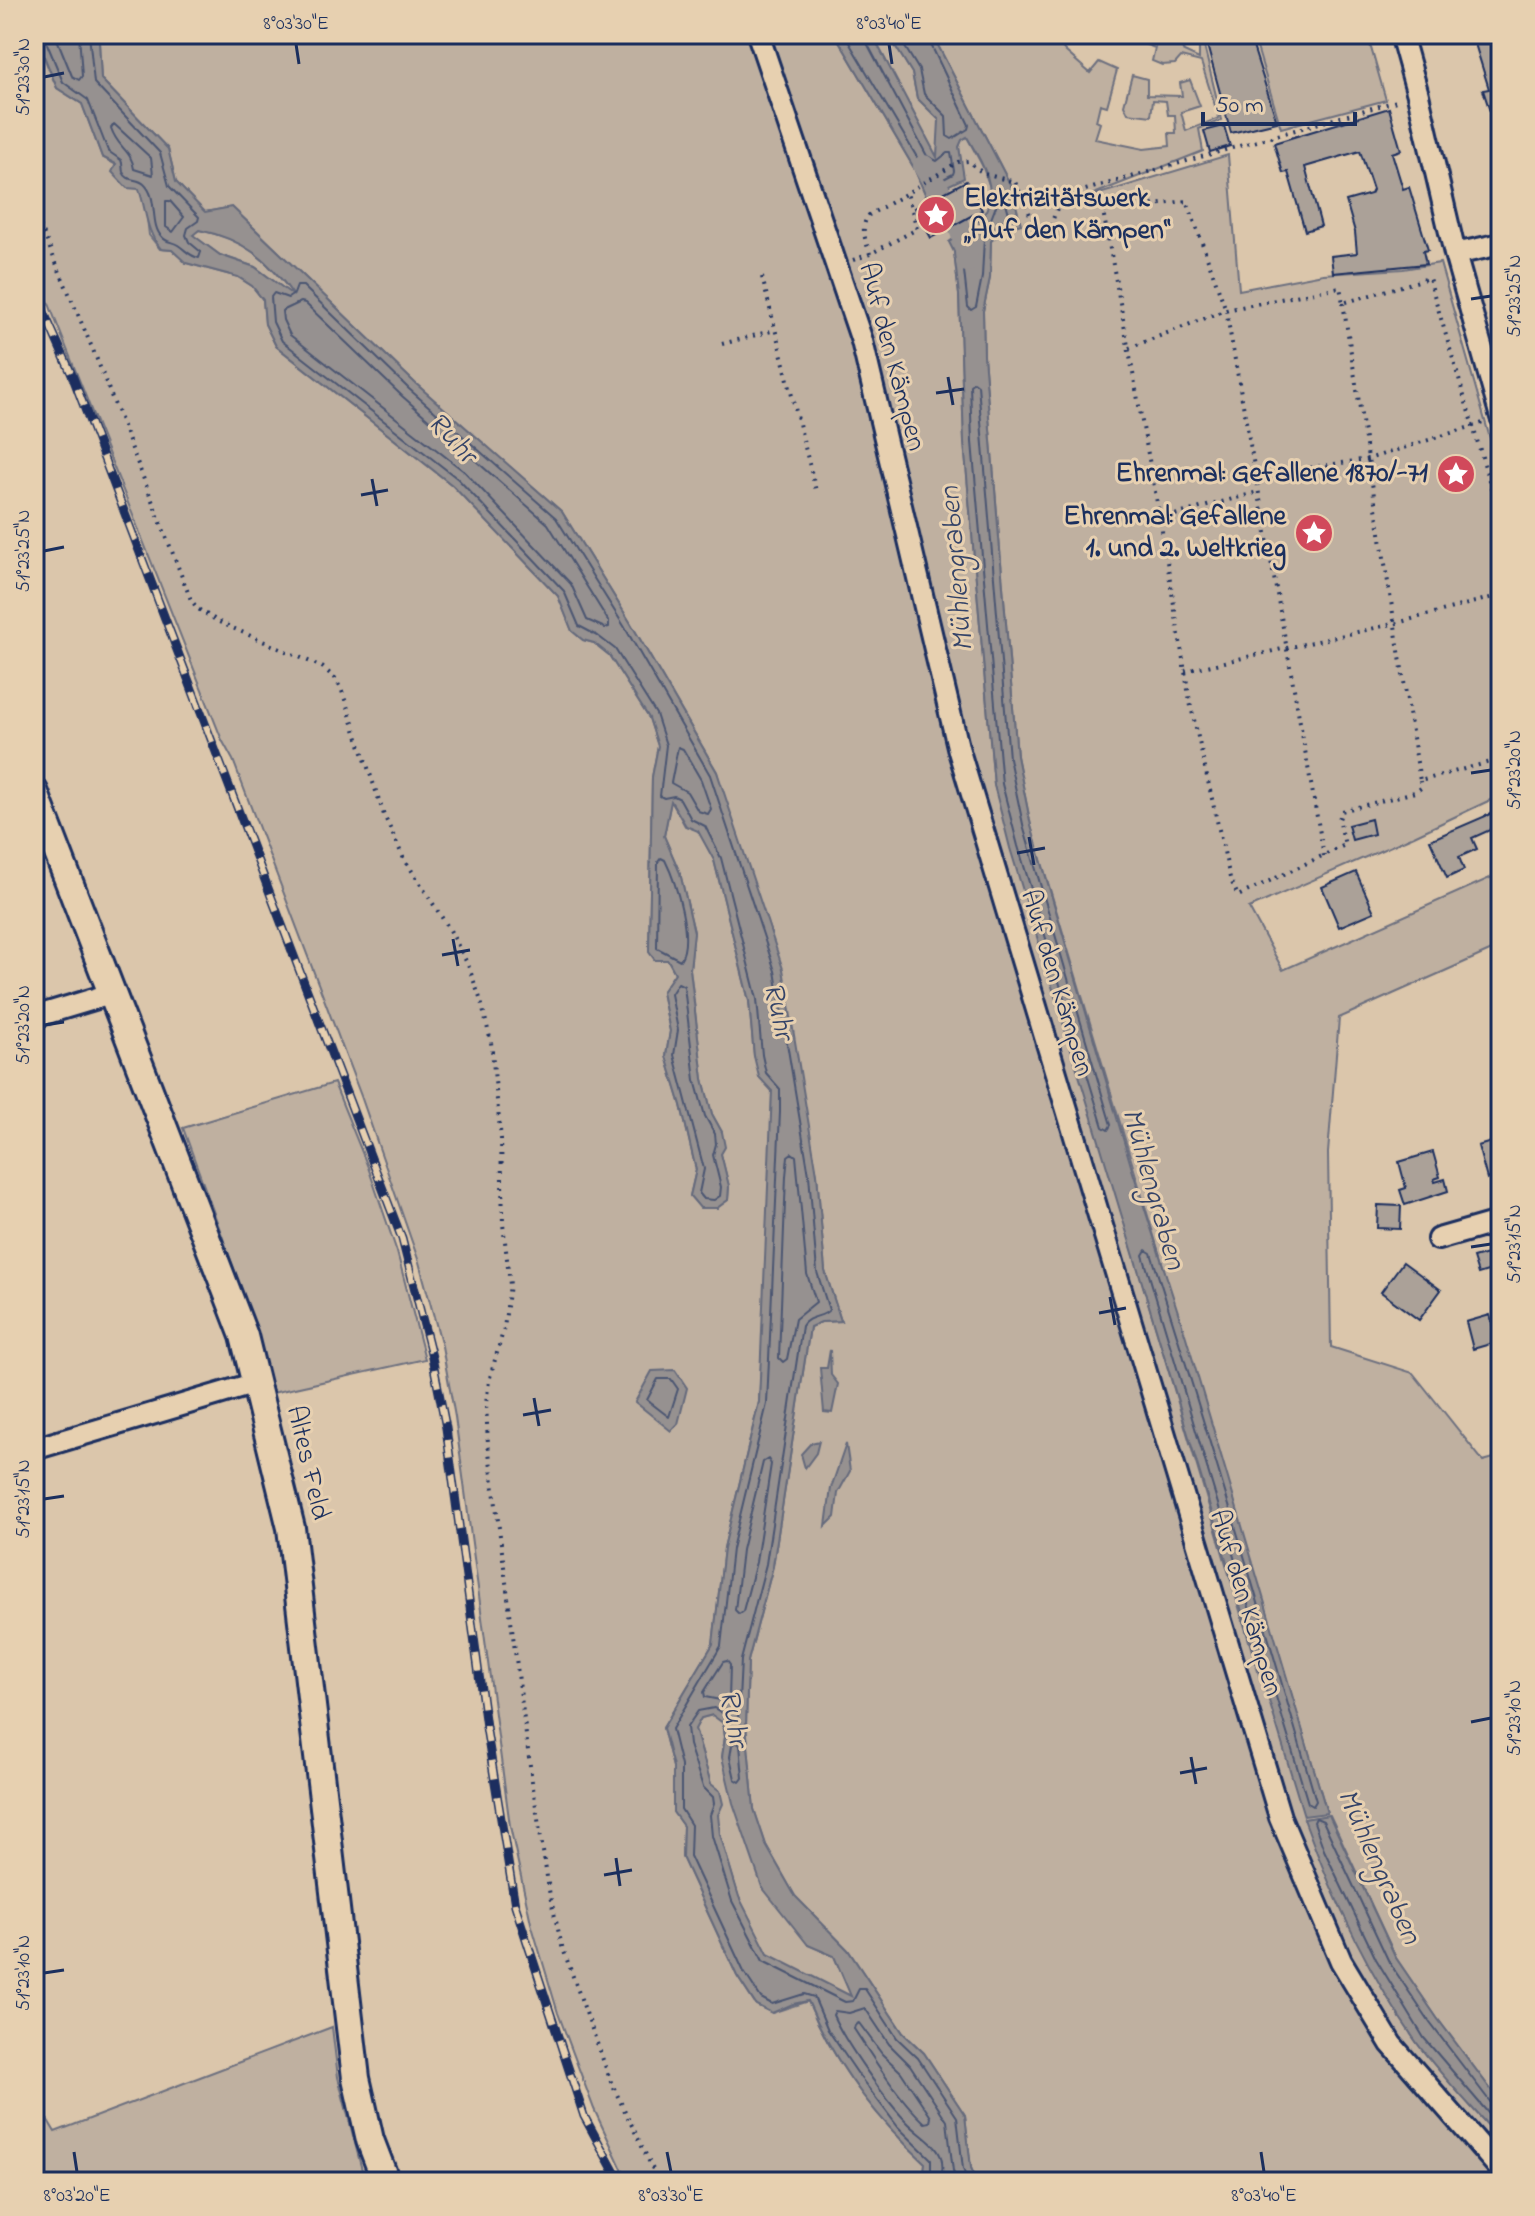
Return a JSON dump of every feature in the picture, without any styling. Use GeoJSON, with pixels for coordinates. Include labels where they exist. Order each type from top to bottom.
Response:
{"type":"FeatureCollection","features":[{"type":"Feature","properties":{"kind":"main road","name":"Altes Feld"},"geometry":{"type":"LineString","coordinates":[[34,791],[244,1336],[256,1383],[291,1528],[356,2078],[370,2140],[386,2182]]}},
{"type":"Feature","properties":{"kind":"street","name":"Auf den Kämpen"},"geometry":{"type":"LineString","coordinates":[[758,34],[862,341],[963,765],[1280,1817],[1341,1961],[1391,2044],[1501,2170]]}},
{"type":"Feature","properties":{"kind":"street"},"geometry":{"type":"LineString","coordinates":[[1401,34],[1455,254],[1501,417]]}},
{"type":"Feature","properties":{"kind":"street"},"geometry":{"type":"LineString","coordinates":[[1455,254],[1501,244]]}},
{"type":"Feature","properties":{"kind":"street"},"geometry":{"type":"LineString","coordinates":[[34,1017],[114,993]]}},
{"type":"Feature","properties":{"kind":"street"},"geometry":{"type":"LineString","coordinates":[[1438,1239],[1501,1221]]}},
{"type":"Feature","properties":{"kind":"street"},"geometry":{"type":"LineString","coordinates":[[34,1449],[256,1383]]}},
{"type":"Feature","properties":{"kind":"path"},"geometry":{"type":"LineString","coordinates":[[870,254],[863,232],[864,220],[958,162],[968,161],[984,174],[1015,182],[1032,224],[1038,232],[1048,233],[1061,197],[1418,95]]}},
{"type":"Feature","properties":{"kind":"path"},"geometry":{"type":"LineString","coordinates":[[837,262],[870,254],[917,229],[907,193]]}},
{"type":"Feature","properties":{"kind":"path"},"geometry":{"type":"LineString","coordinates":[[1129,348],[1226,310],[1340,287],[1397,623],[1421,788],[1342,811],[1339,819],[1345,845],[1324,856],[1238,896],[1230,878],[1185,671],[1103,211],[1187,201],[1226,310],[1324,856]]}},
{"type":"Feature","properties":{"kind":"path"},"geometry":{"type":"LineString","coordinates":[[34,211],[96,357],[191,600],[206,616],[322,667],[335,678],[350,709],[384,815],[403,857],[450,930],[468,965],[481,1001],[491,1042],[497,1089],[503,1224],[510,1285],[504,1328],[488,1392],[488,1444],[532,1781],[550,1896],[562,1946],[611,2082],[659,2182]]}},
{"type":"Feature","properties":{"kind":"path"},"geometry":{"type":"LineString","coordinates":[[762,277],[816,491]]}},
{"type":"Feature","properties":{"kind":"path"},"geometry":{"type":"LineString","coordinates":[[1343,303],[1429,278],[1501,521]]}},
{"type":"Feature","properties":{"kind":"path"},"geometry":{"type":"LineString","coordinates":[[722,344],[775,330]]}},
{"type":"Feature","properties":{"kind":"path"},"geometry":{"type":"LineString","coordinates":[[1255,476],[1368,459],[1473,427]]}},
{"type":"Feature","properties":{"kind":"path"},"geometry":{"type":"LineString","coordinates":[[1160,519],[1258,492]]}},
{"type":"Feature","properties":{"kind":"path"},"geometry":{"type":"LineString","coordinates":[[1185,671],[1397,623],[1501,595]]}},
{"type":"Feature","properties":{"kind":"path"},"geometry":{"type":"LineString","coordinates":[[1420,781],[1501,759]]}},
{"type":"Feature","properties":{"kind":"shaded area"},"geometry":{"type":"Polygon","coordinates":[[[34,34],[57,88],[82,104],[102,157],[116,165],[139,189],[146,209],[149,235],[160,249],[172,250],[187,263],[238,277],[252,286],[263,300],[265,324],[276,346],[452,485],[558,596],[572,631],[609,655],[649,718],[658,746],[652,777],[649,952],[655,960],[668,960],[675,973],[662,992],[670,1031],[666,1056],[696,1170],[690,1196],[701,1208],[717,1208],[728,1200],[729,1187],[721,1154],[722,1132],[712,1114],[703,1079],[690,969],[694,932],[680,873],[664,836],[671,800],[685,826],[698,830],[714,860],[749,1001],[754,1056],[772,1091],[769,1214],[759,1402],[724,1548],[713,1644],[663,1728],[673,1767],[673,1812],[683,1826],[682,1857],[737,1976],[755,2004],[772,2013],[808,2001],[830,2046],[858,2088],[890,2128],[925,2163],[923,2182],[628,2182],[594,2109],[558,2013],[531,1923],[510,1826],[455,1417],[442,1346],[419,1262],[361,1096],[233,760],[222,740],[34,266],[34,34]]]}},
{"type":"Feature","properties":{"kind":"shaded area"},"geometry":{"type":"Polygon","coordinates":[[[96,34],[752,34],[848,316],[867,398],[1179,1492],[1344,1973],[1501,2175],[1501,2182],[977,2182],[971,2168],[965,2115],[924,2053],[903,2033],[848,1950],[795,1896],[766,1845],[754,1809],[746,1725],[748,1661],[773,1566],[810,1327],[821,1322],[841,1321],[825,1271],[817,1174],[717,772],[562,512],[415,383],[232,207],[205,212],[176,182],[168,149],[101,79],[96,34]]]}},
{"type":"Feature","properties":{"kind":"shaded area"},"geometry":{"type":"Polygon","coordinates":[[[765,34],[835,34],[914,168],[926,196],[963,178],[959,147],[961,140],[967,137],[992,193],[1011,186],[932,34],[1052,34],[1065,51],[1090,73],[1099,62],[1117,70],[1107,106],[1100,104],[1096,121],[1100,123],[1095,139],[1144,149],[1170,146],[1169,133],[1176,133],[1175,115],[1168,115],[1166,101],[1153,100],[1151,116],[1128,113],[1124,105],[1132,75],[1147,79],[1147,95],[1182,96],[1180,83],[1190,80],[1200,106],[1181,112],[1186,131],[1219,118],[1201,62],[1181,57],[1175,64],[1162,65],[1152,61],[1155,48],[1118,34],[1136,34],[1148,39],[1150,34],[1177,36],[1184,52],[1199,59],[1199,42],[1195,34],[1201,34],[1222,120],[1199,129],[1203,151],[1076,201],[1228,155],[1239,290],[1323,274],[1403,269],[1440,263],[1501,477],[1501,795],[1249,908],[1283,970],[1501,873],[1501,946],[1339,1018],[1328,1153],[1331,1347],[1413,1373],[1483,1461],[1501,1456],[1501,2103],[1396,1958],[1330,1815],[1305,1819],[1340,1905],[1384,1991],[1427,2056],[1501,2140],[1501,2162],[1418,2069],[1348,1964],[1292,1836],[992,848],[907,519],[765,34]],[[984,214],[954,252],[959,295],[964,442],[994,785],[1260,1678],[1327,1813],[1031,826],[1017,756],[984,356],[983,311],[990,278],[991,241],[1004,230],[984,214]]]}},
{"type":"Feature","properties":{"kind":"shaded area"},"geometry":{"type":"Polygon","coordinates":[[[1253,34],[1367,34],[1386,100],[1281,128],[1253,34]]]}},
{"type":"Feature","properties":{"kind":"shaded area"},"geometry":{"type":"Polygon","coordinates":[[[872,36],[891,39],[912,73],[917,98],[940,120],[937,158],[872,36]]]}},
{"type":"Feature","properties":{"kind":"shaded area"},"geometry":{"type":"Polygon","coordinates":[[[199,230],[244,246],[276,273],[297,299],[255,267],[220,255],[192,235],[199,230]]]}},
{"type":"Feature","properties":{"kind":"shaded area"},"geometry":{"type":"Polygon","coordinates":[[[334,1083],[368,1167],[397,1252],[425,1359],[272,1393],[236,1274],[183,1128],[334,1083]]]}},
{"type":"Feature","properties":{"kind":"shaded area"},"geometry":{"type":"Polygon","coordinates":[[[713,1715],[723,1723],[725,1737],[722,1757],[808,1945],[834,1956],[852,1997],[768,1955],[739,1898],[695,1729],[701,1718],[713,1715]]]}},
{"type":"Feature","properties":{"kind":"shaded area"},"geometry":{"type":"Polygon","coordinates":[[[332,2027],[338,2077],[365,2182],[34,2182],[34,2097],[55,2132],[332,2027]]]}},
{"type":"Feature","properties":{"kind":"water","name":"Ruhr"},"geometry":{"type":"Polygon","coordinates":[[[35,34],[96,34],[101,79],[168,149],[176,182],[205,212],[232,207],[415,383],[562,512],[717,772],[783,969],[817,1174],[825,1271],[841,1321],[821,1322],[810,1327],[773,1566],[748,1661],[746,1725],[754,1809],[766,1845],[795,1896],[848,1950],[903,2033],[924,2053],[965,2115],[971,2168],[977,2182],[923,2182],[925,2163],[858,2088],[830,2046],[808,2001],[772,2013],[756,2005],[737,1976],[682,1857],[683,1826],[673,1812],[673,1767],[663,1728],[713,1644],[724,1548],[759,1402],[772,1091],[759,1077],[749,1001],[714,860],[698,831],[686,826],[671,801],[664,836],[680,873],[694,932],[690,969],[703,1079],[712,1114],[722,1132],[725,1147],[721,1154],[729,1186],[728,1200],[717,1208],[700,1208],[690,1196],[696,1170],[666,1056],[670,1031],[662,992],[675,973],[668,960],[655,960],[649,952],[652,777],[658,746],[649,718],[609,655],[572,631],[558,596],[452,485],[276,346],[265,324],[263,300],[252,286],[238,277],[186,263],[172,250],[161,249],[149,228],[139,189],[127,188],[112,172],[116,164],[102,157],[82,104],[57,88],[35,34]],[[199,230],[193,235],[220,255],[255,267],[294,296],[275,271],[254,252],[229,239],[199,230]],[[712,1715],[701,1718],[695,1729],[711,1784],[720,1791],[723,1804],[718,1815],[720,1834],[739,1897],[768,1954],[851,1996],[834,1956],[808,1945],[762,1887],[733,1803],[722,1757],[725,1737],[723,1723],[712,1715]]]}},
{"type":"Feature","properties":{"kind":"water"},"geometry":{"type":"Polygon","coordinates":[[[835,34],[932,34],[1011,186],[1021,224],[1004,229],[991,241],[990,278],[983,311],[984,356],[1017,756],[1031,826],[1327,1813],[1304,1816],[1010,848],[994,785],[964,442],[959,295],[954,252],[949,242],[973,226],[984,214],[990,195],[989,184],[967,137],[959,147],[964,178],[926,196],[914,168],[835,34]],[[873,36],[937,157],[939,120],[917,98],[912,73],[891,39],[873,36]]]}},
{"type":"Feature","properties":{"kind":"water"},"geometry":{"type":"Polygon","coordinates":[[[830,1350],[831,1375],[838,1384],[832,1413],[824,1412],[820,1368],[827,1368],[830,1350]]]}},
{"type":"Feature","properties":{"kind":"water"},"geometry":{"type":"Polygon","coordinates":[[[675,1370],[687,1388],[678,1424],[671,1431],[635,1402],[652,1371],[675,1370]]]}},
{"type":"Feature","properties":{"kind":"water"},"geometry":{"type":"Polygon","coordinates":[[[819,1441],[816,1453],[805,1468],[801,1454],[811,1443],[819,1441]]]}},
{"type":"Feature","properties":{"kind":"water"},"geometry":{"type":"Polygon","coordinates":[[[846,1444],[850,1471],[838,1493],[835,1517],[826,1526],[831,1488],[846,1444]]]}},
{"type":"Feature","properties":{"kind":"water"},"geometry":{"type":"Polygon","coordinates":[[[1329,1815],[1396,1958],[1501,2103],[1501,2140],[1417,2043],[1368,1963],[1327,1877],[1304,1819],[1329,1815]]]}},
{"type":"Feature","properties":{"kind":"building"},"geometry":{"type":"Polygon","coordinates":[[[1204,34],[1249,34],[1277,122],[1231,133],[1204,34]]]}},
{"type":"Feature","properties":{"kind":"building"},"geometry":{"type":"Polygon","coordinates":[[[1472,34],[1501,34],[1501,135],[1498,136],[1483,90],[1489,89],[1472,34]]]}},
{"type":"Feature","properties":{"kind":"building"},"geometry":{"type":"Polygon","coordinates":[[[1389,108],[1401,150],[1392,153],[1403,189],[1409,187],[1428,250],[1423,251],[1426,264],[1333,273],[1331,256],[1357,253],[1346,201],[1371,194],[1373,190],[1360,151],[1305,167],[1321,226],[1305,231],[1288,172],[1283,173],[1274,143],[1389,108]]]}},
{"type":"Feature","properties":{"kind":"building"},"geometry":{"type":"Polygon","coordinates":[[[1224,126],[1230,146],[1210,152],[1204,131],[1224,126]]]}},
{"type":"Feature","properties":{"kind":"building"},"geometry":{"type":"Polygon","coordinates":[[[966,181],[982,210],[931,238],[915,208],[966,181]]]}},
{"type":"Feature","properties":{"kind":"building"},"geometry":{"type":"Polygon","coordinates":[[[1497,811],[1501,825],[1472,838],[1477,849],[1459,857],[1464,870],[1447,878],[1430,840],[1497,811]]]}},
{"type":"Feature","properties":{"kind":"building"},"geometry":{"type":"Polygon","coordinates":[[[1371,819],[1374,834],[1352,840],[1348,825],[1371,819]]]}},
{"type":"Feature","properties":{"kind":"building"},"geometry":{"type":"Polygon","coordinates":[[[1356,872],[1374,912],[1339,927],[1322,887],[1356,872]]]}},
{"type":"Feature","properties":{"kind":"building"},"geometry":{"type":"Polygon","coordinates":[[[1501,1139],[1501,1175],[1487,1179],[1478,1146],[1501,1139]]]}},
{"type":"Feature","properties":{"kind":"building"},"geometry":{"type":"Polygon","coordinates":[[[1433,1152],[1440,1177],[1434,1179],[1435,1182],[1445,1179],[1448,1191],[1405,1205],[1400,1190],[1406,1188],[1399,1162],[1433,1152]]]}},
{"type":"Feature","properties":{"kind":"building"},"geometry":{"type":"Polygon","coordinates":[[[1378,1205],[1401,1206],[1400,1229],[1377,1228],[1378,1205]]]}},
{"type":"Feature","properties":{"kind":"building"},"geometry":{"type":"Polygon","coordinates":[[[1501,1250],[1501,1267],[1478,1274],[1473,1258],[1501,1250]]]}},
{"type":"Feature","properties":{"kind":"building"},"geometry":{"type":"Polygon","coordinates":[[[1403,1262],[1441,1290],[1419,1320],[1381,1292],[1403,1262]]]}},
{"type":"Feature","properties":{"kind":"building"},"geometry":{"type":"Polygon","coordinates":[[[1490,1315],[1497,1342],[1473,1349],[1466,1322],[1490,1315]]]}},
{"type":"Feature","properties":{"kind":"waterway","name":"Mühlengraben"},"geometry":{"type":"LineString","coordinates":[[924,166],[958,224],[967,261]]}},
{"type":"Feature","properties":{"kind":"railway"},"geometry":{"type":"LineString","coordinates":[[34,290],[72,375],[402,1239],[432,1357],[446,1428],[486,1727],[515,1905],[584,2116],[620,2182]]}},
{"type":"Feature","properties":{"kind":"place","name":"Elektrizitätswerk „Auf den Kämpen“"},"geometry":{"type":"Point","coordinates":[936,215]}},
{"type":"Feature","properties":{"kind":"place","name":"Ehrenmal: Gefallene 1870/-71"},"geometry":{"type":"Point","coordinates":[1456,474]}},
{"type":"Feature","properties":{"kind":"place","name":"Ehrenmal: Gefallene 1. und 2. Weltkrieg"},"geometry":{"type":"Point","coordinates":[1314,533]}}]}
